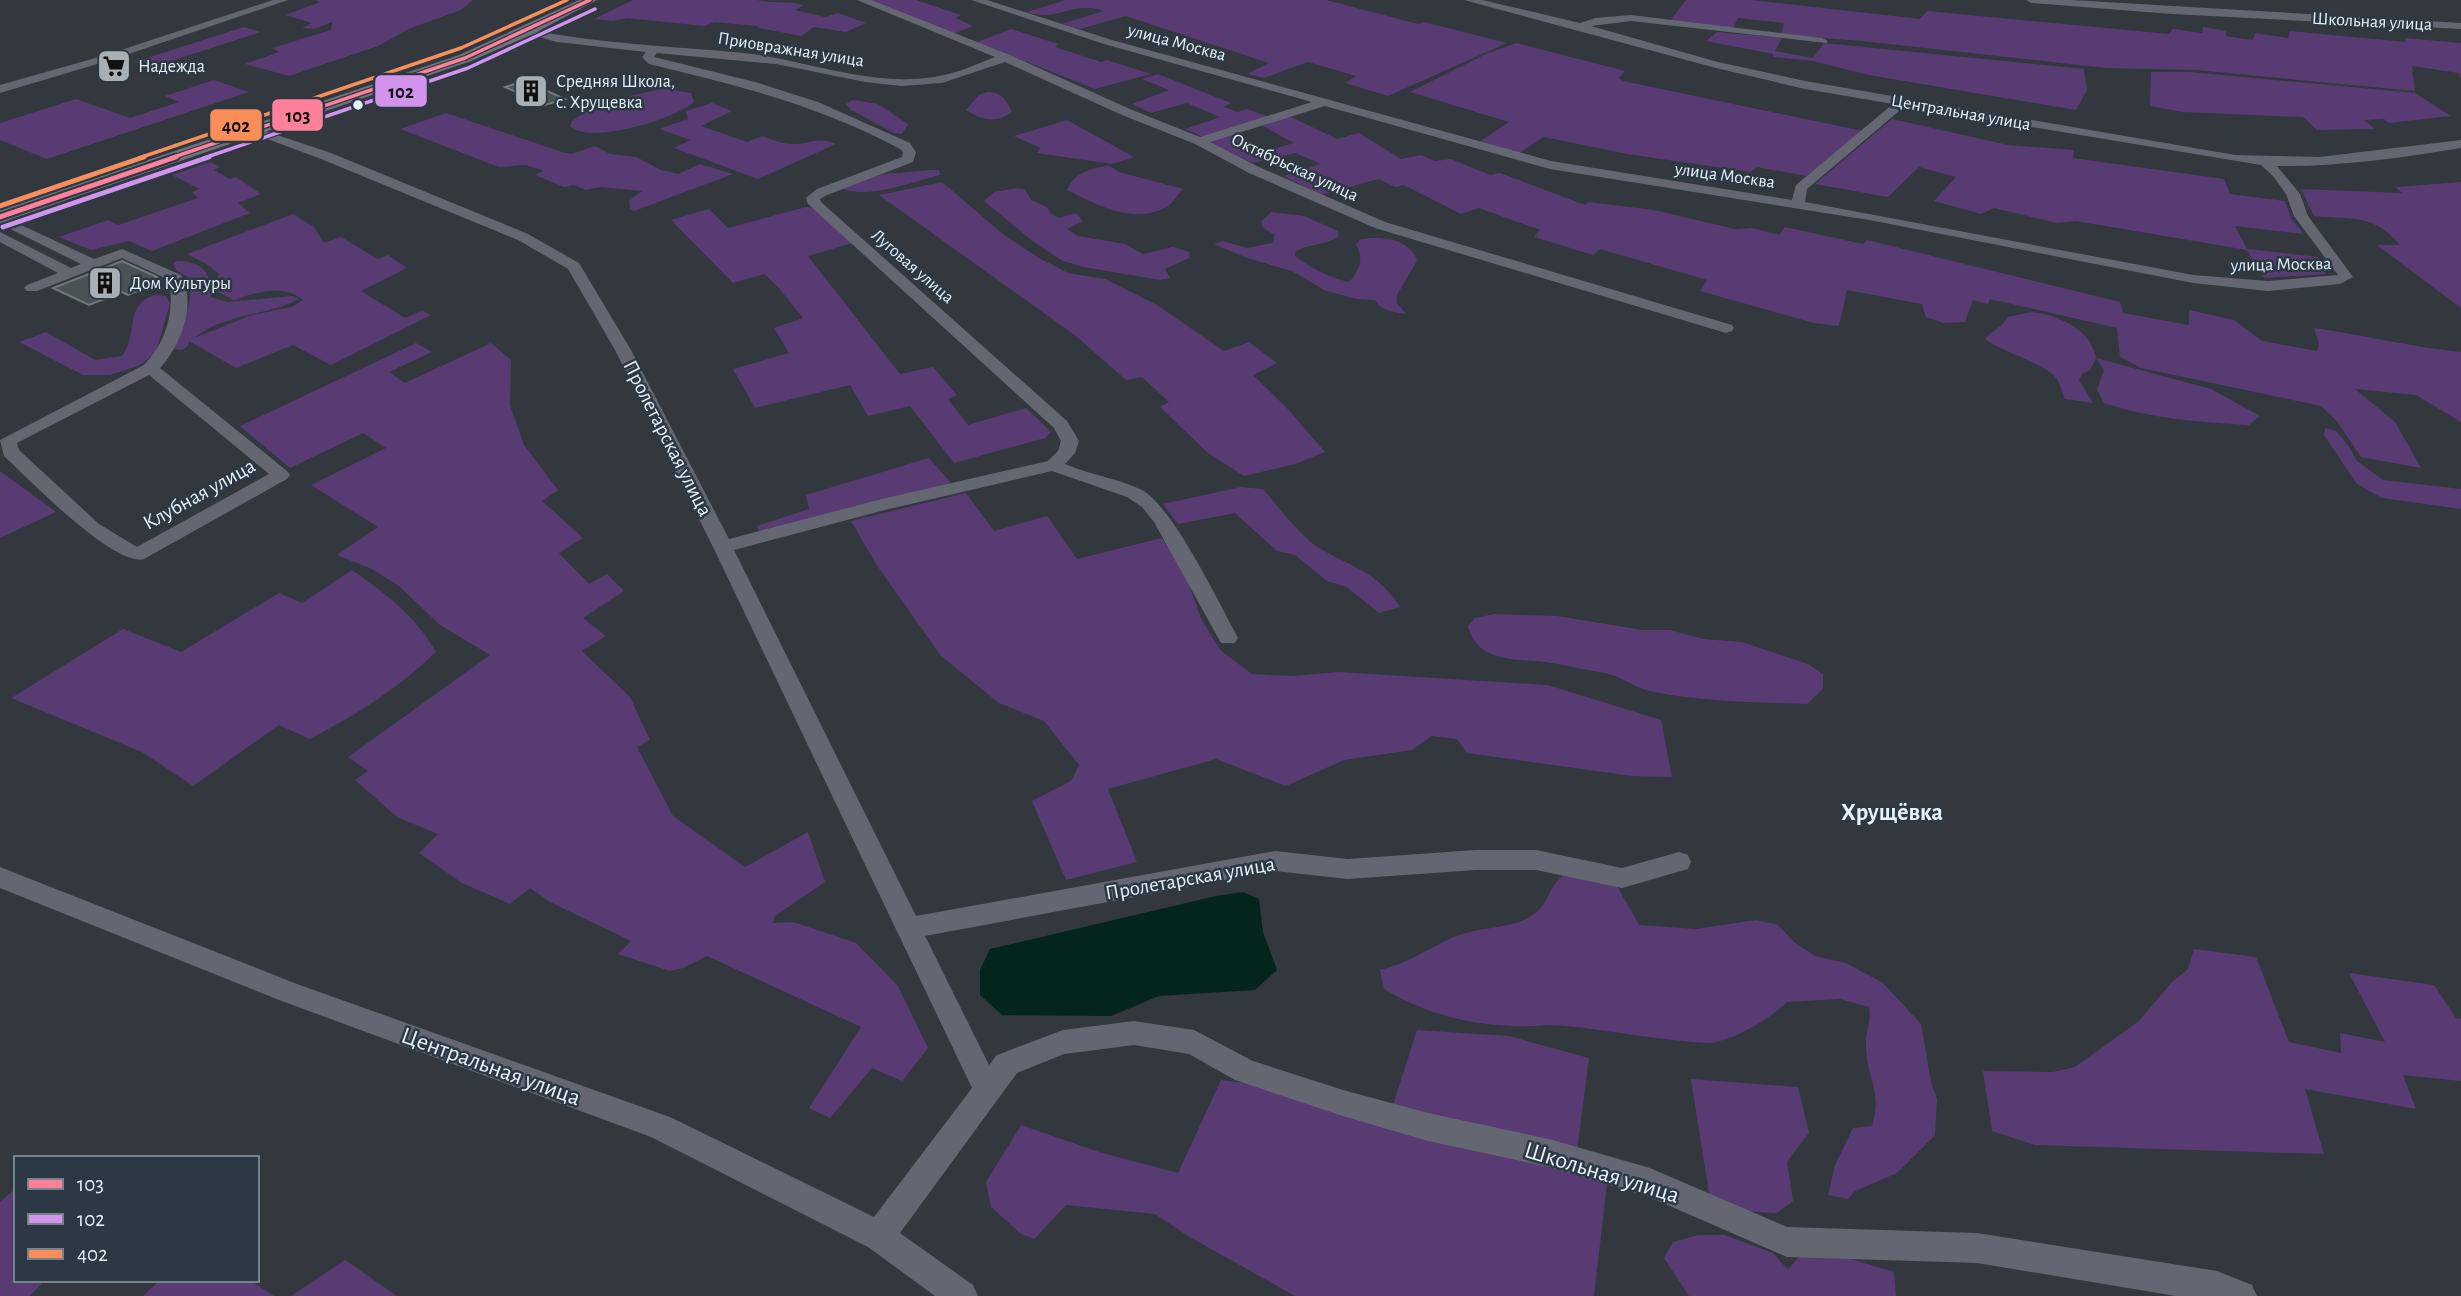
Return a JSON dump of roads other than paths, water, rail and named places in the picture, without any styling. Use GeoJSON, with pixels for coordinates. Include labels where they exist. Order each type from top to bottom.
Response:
{"type":"FeatureCollection","features":[{"type":"Feature","properties":{"kind":"main road"},"geometry":{"type":"LineString","coordinates":[[0,218],[465,58],[590,0]]}},
{"type":"Feature","properties":{"kind":"street"},"geometry":{"type":"LineString","coordinates":[[0,89],[110,57],[283,0]]}},
{"type":"Feature","properties":{"kind":"street","name":"Октябрьская улица"},"geometry":{"type":"LineString","coordinates":[[862,0],[1006,57],[1126,112],[1199,141],[1254,170],[1380,225],[1726,328]]}},
{"type":"Feature","properties":{"kind":"street","name":"улица Москва"},"geometry":{"type":"LineString","coordinates":[[976,0],[1108,42],[1550,165],[1677,187],[1798,203],[2193,279],[2268,286],[2340,281],[2346,276],[2301,216],[2293,194],[2266,163]]}},
{"type":"Feature","properties":{"kind":"street","name":"Центральная улица"},"geometry":{"type":"LineString","coordinates":[[1469,0],[1489,2],[1716,65],[1805,85],[2266,163],[2418,152],[2461,144]]}},
{"type":"Feature","properties":{"kind":"street","name":"Школьная улица"},"geometry":{"type":"LineString","coordinates":[[2031,0],[2172,11],[2461,26]]}},
{"type":"Feature","properties":{"kind":"street"},"geometry":{"type":"LineString","coordinates":[[1580,26],[1595,21],[1631,18],[1822,41]]}},
{"type":"Feature","properties":{"kind":"street","name":"Приовражная улица"},"geometry":{"type":"LineString","coordinates":[[526,32],[562,41],[776,61],[897,83],[936,81],[960,75],[1006,57]]}},
{"type":"Feature","properties":{"kind":"street","name":"Луговая улица"},"geometry":{"type":"LineString","coordinates":[[654,50],[648,57],[653,62],[778,92],[864,122],[905,146],[910,152],[908,159],[822,192],[813,198],[816,204],[1061,425],[1070,441],[1066,453],[1054,465]]}},
{"type":"Feature","properties":{"kind":"street"},"geometry":{"type":"LineString","coordinates":[[1798,203],[1801,188],[1902,102]]}},
{"type":"Feature","properties":{"kind":"street"},"geometry":{"type":"LineString","coordinates":[[1199,141],[1323,103]]}},
{"type":"Feature","properties":{"kind":"street","name":"Пролетарская улица"},"geometry":{"type":"LineString","coordinates":[[252,131],[326,156],[523,237],[574,266],[623,350],[723,547],[987,1090]]}},
{"type":"Feature","properties":{"kind":"street"},"geometry":{"type":"LineString","coordinates":[[0,218],[93,264]]}},
{"type":"Feature","properties":{"kind":"street"},"geometry":{"type":"LineString","coordinates":[[0,236],[70,273]]}},
{"type":"Feature","properties":{"kind":"street"},"geometry":{"type":"LineString","coordinates":[[32,288],[121,253],[176,278],[180,293],[176,325],[158,361],[150,368]]}},
{"type":"Feature","properties":{"kind":"street","name":"Клубная улица"},"geometry":{"type":"LineString","coordinates":[[150,368],[281,475],[137,555],[92,528],[10,452],[8,442],[150,368]]}},
{"type":"Feature","properties":{"kind":"street"},"geometry":{"type":"LineString","coordinates":[[723,547],[882,505],[1054,465],[1069,474],[1127,491],[1148,503],[1162,520],[1228,638]]}},
{"type":"Feature","properties":{"kind":"street","name":"Пролетарская улица"},"geometry":{"type":"LineString","coordinates":[[910,928],[1275,861],[1348,869],[1476,860],[1536,860],[1622,878],[1679,862]]}},
{"type":"Feature","properties":{"kind":"street","name":"Центральная улица"},"geometry":{"type":"LineString","coordinates":[[0,877],[288,992],[660,1128],[879,1236],[962,1296]]}},
{"type":"Feature","properties":{"kind":"street","name":"Школьная улица"},"geometry":{"type":"LineString","coordinates":[[987,1090],[1007,1064],[1063,1042],[1134,1033],[1194,1042],[1245,1071],[1343,1103],[1428,1127],[1549,1153],[1650,1182],[1787,1242],[1977,1248],[2217,1287],[2241,1296]]}},
{"type":"Feature","properties":{"kind":"street"},"geometry":{"type":"LineString","coordinates":[[879,1236],[987,1090]]}},
{"type":"Feature","properties":{"kind":"place","name":"Надежда"},"geometry":{"type":"Point","coordinates":[114,66]}},
{"type":"Feature","properties":{"kind":"place","name":"Средняя Школа, с. Хрущевка"},"geometry":{"type":"Point","coordinates":[531,91]}},
{"type":"Feature","properties":{"kind":"place","name":"Дом Культуры"},"geometry":{"type":"Point","coordinates":[105,283]}},
{"type":"Feature","properties":{"kind":"district","name":"Хрущёвка"},"geometry":{"type":"Point","coordinates":[1892,812]}}]}
